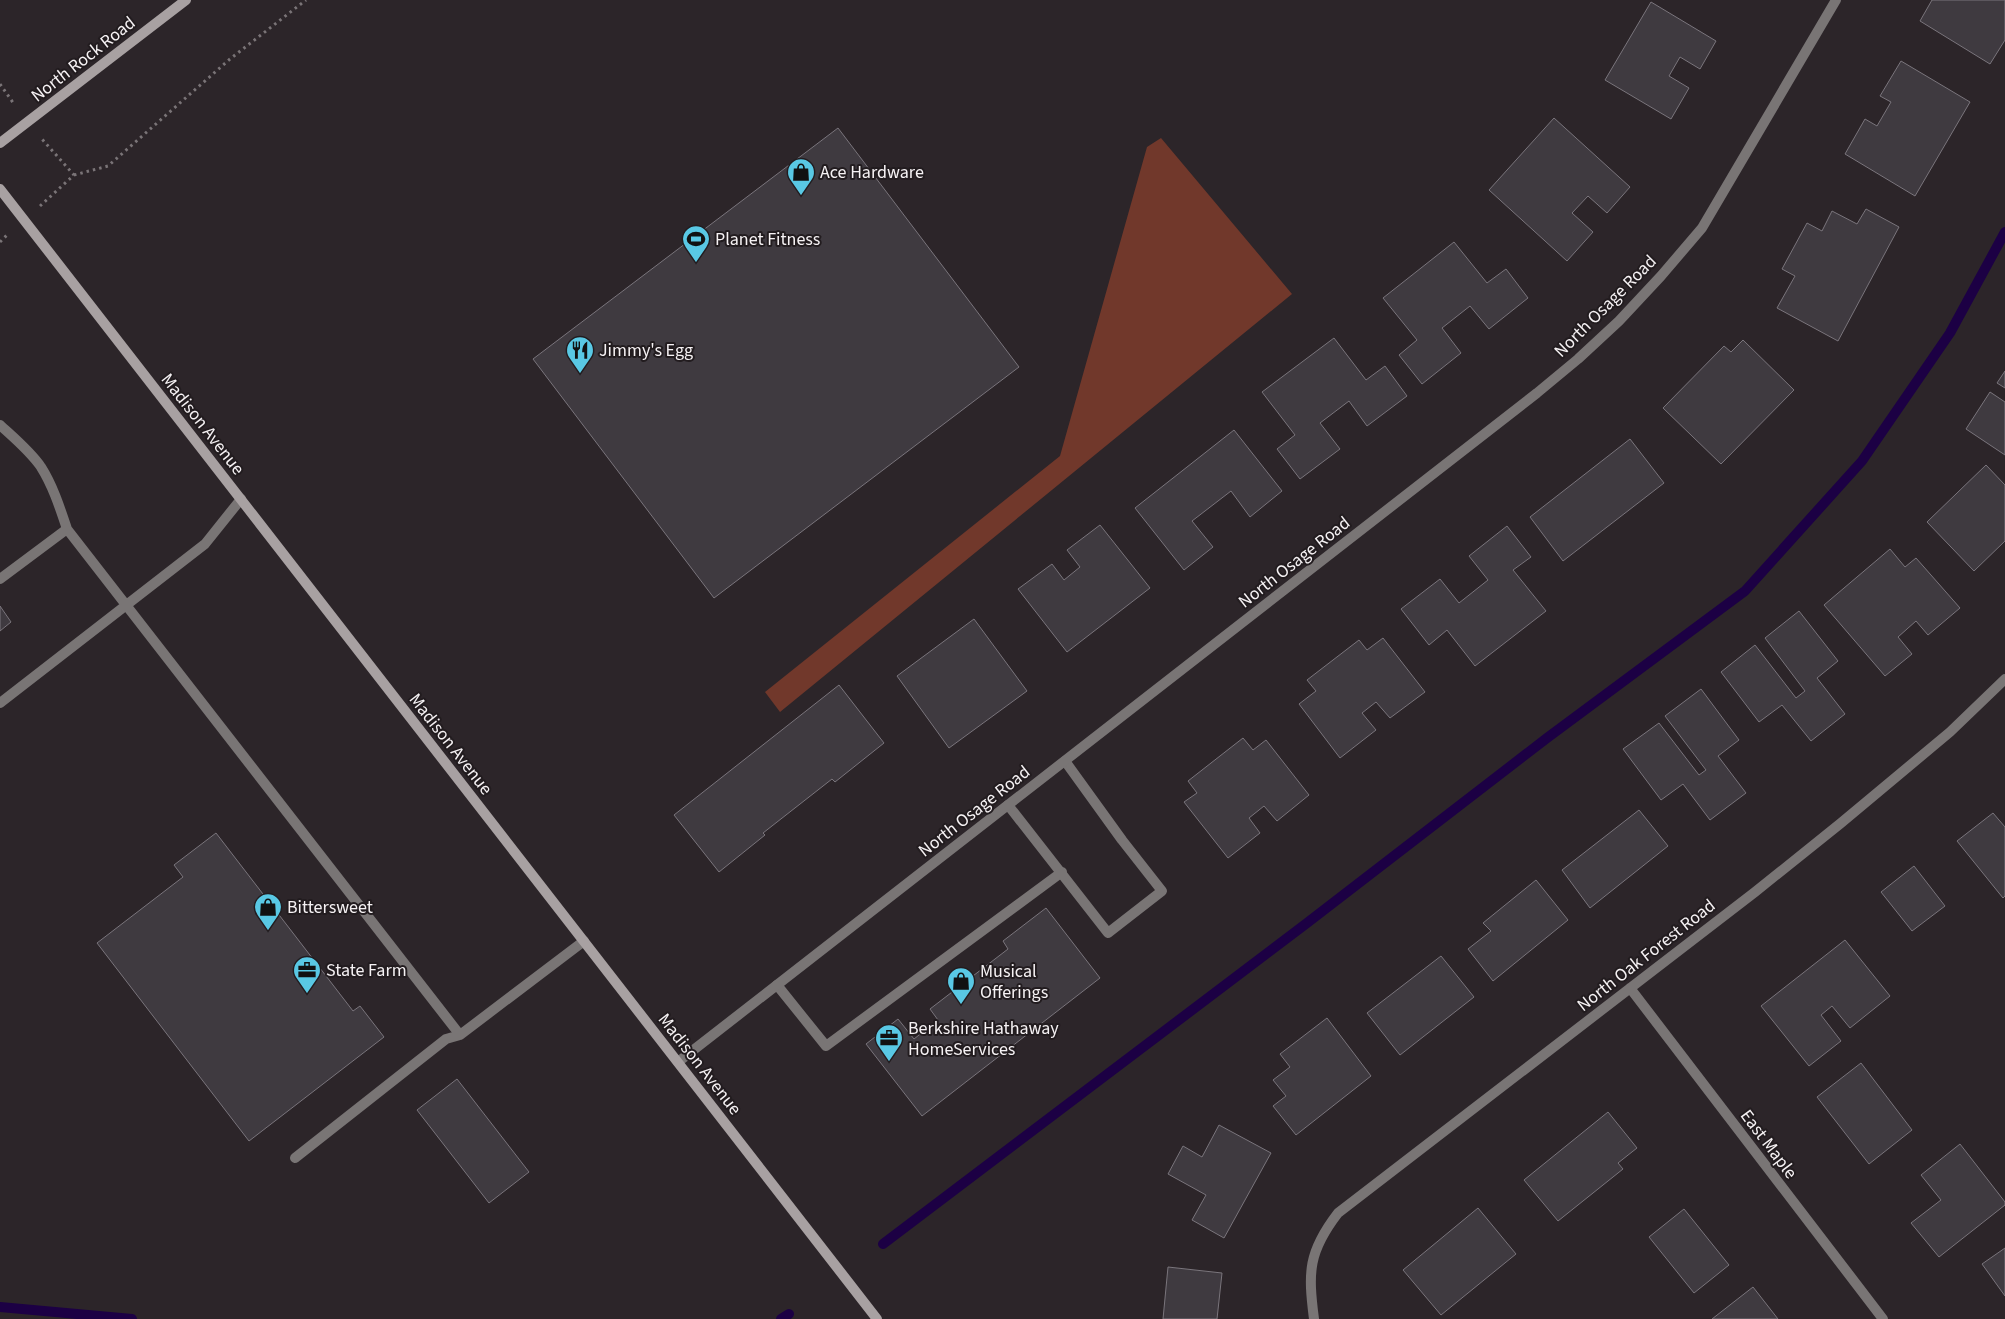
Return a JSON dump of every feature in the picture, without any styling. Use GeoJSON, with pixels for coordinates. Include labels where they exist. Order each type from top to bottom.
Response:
{"type":"FeatureCollection","features":[{"type":"Feature","properties":{"kind":"main road","name":"North Rock Road"},"geometry":{"type":"LineString","coordinates":[[0,143],[186,0]]}},
{"type":"Feature","properties":{"kind":"main road","name":"Madison Avenue"},"geometry":{"type":"LineString","coordinates":[[0,189],[877,1319]]}},
{"type":"Feature","properties":{"kind":"street","name":"North Osage Road"},"geometry":{"type":"LineString","coordinates":[[678,1062],[1537,393],[1578,359],[1619,321],[1702,228],[1836,0]]}},
{"type":"Feature","properties":{"kind":"street"},"geometry":{"type":"LineString","coordinates":[[0,425],[20,442],[41,467],[55,496],[67,529],[128,604],[460,1034]]}},
{"type":"Feature","properties":{"kind":"street"},"geometry":{"type":"LineString","coordinates":[[0,703],[205,544],[241,499]]}},
{"type":"Feature","properties":{"kind":"street"},"geometry":{"type":"LineString","coordinates":[[0,579],[67,529]]}},
{"type":"Feature","properties":{"kind":"street","name":"North Oak Forest Road"},"geometry":{"type":"LineString","coordinates":[[1314,1319],[1310,1286],[1313,1258],[1325,1230],[1338,1212],[1841,824],[1950,732],[2005,679]]}},
{"type":"Feature","properties":{"kind":"street"},"geometry":{"type":"LineString","coordinates":[[1008,805],[1108,933],[1162,891],[1122,840],[1065,761]]}},
{"type":"Feature","properties":{"kind":"street"},"geometry":{"type":"LineString","coordinates":[[777,985],[826,1046],[1062,872]]}},
{"type":"Feature","properties":{"kind":"street"},"geometry":{"type":"LineString","coordinates":[[295,1158],[446,1039],[460,1034],[584,941]]}},
{"type":"Feature","properties":{"kind":"street","name":"East Maple"},"geometry":{"type":"LineString","coordinates":[[1630,988],[1883,1319]]}},
{"type":"Feature","properties":{"kind":"path"},"geometry":{"type":"LineString","coordinates":[[0,242],[74,175],[108,166],[230,60],[306,0]]}},
{"type":"Feature","properties":{"kind":"path"},"geometry":{"type":"LineString","coordinates":[[0,84],[27,122],[74,175]]}},
{"type":"Feature","properties":{"kind":"shaded area"},"geometry":{"type":"Polygon","coordinates":[[[1161,138],[1292,294],[780,712],[765,692],[1060,456],[1147,147],[1161,138]]]}},
{"type":"Feature","properties":{"kind":"building"},"geometry":{"type":"Polygon","coordinates":[[[1932,0],[2005,0],[2005,40],[1990,64],[1920,21],[1932,0]]]}},
{"type":"Feature","properties":{"kind":"building"},"geometry":{"type":"Polygon","coordinates":[[[1651,2],[1716,41],[1700,69],[1680,57],[1669,76],[1689,88],[1671,119],[1605,80],[1651,2]]]}},
{"type":"Feature","properties":{"kind":"building"},"geometry":{"type":"Polygon","coordinates":[[[1901,61],[1970,102],[1915,196],[1845,154],[1865,119],[1877,126],[1891,102],[1880,96],[1901,61]]]}},
{"type":"Feature","properties":{"kind":"building"},"geometry":{"type":"Polygon","coordinates":[[[1554,118],[1630,187],[1607,213],[1588,196],[1572,213],[1593,232],[1567,261],[1489,190],[1554,118]]]}},
{"type":"Feature","properties":{"kind":"building"},"geometry":{"type":"Polygon","coordinates":[[[838,128],[1019,367],[714,598],[533,359],[838,128]]]}},
{"type":"Feature","properties":{"kind":"building"},"geometry":{"type":"Polygon","coordinates":[[[1866,209],[1899,227],[1838,341],[1777,308],[1795,276],[1782,269],[1807,223],[1822,231],[1832,211],[1857,224],[1866,209]]]}},
{"type":"Feature","properties":{"kind":"building"},"geometry":{"type":"Polygon","coordinates":[[[1454,242],[1487,283],[1506,269],[1528,298],[1489,329],[1470,306],[1442,328],[1461,353],[1422,384],[1399,355],[1417,340],[1383,298],[1454,242]]]}},
{"type":"Feature","properties":{"kind":"building"},"geometry":{"type":"Polygon","coordinates":[[[1334,338],[1366,380],[1385,366],[1407,396],[1367,426],[1349,401],[1320,423],[1340,449],[1300,479],[1277,449],[1295,435],[1262,392],[1334,338]]]}},
{"type":"Feature","properties":{"kind":"building"},"geometry":{"type":"Polygon","coordinates":[[[1743,340],[1794,390],[1721,464],[1663,408],[1724,346],[1731,352],[1743,340]]]}},
{"type":"Feature","properties":{"kind":"building"},"geometry":{"type":"Polygon","coordinates":[[[2005,371],[2005,388],[1997,383],[2005,371]]]}},
{"type":"Feature","properties":{"kind":"building"},"geometry":{"type":"Polygon","coordinates":[[[1990,392],[2005,402],[2005,455],[1966,429],[1990,392]]]}},
{"type":"Feature","properties":{"kind":"building"},"geometry":{"type":"Polygon","coordinates":[[[1234,430],[1282,491],[1250,517],[1231,491],[1192,521],[1213,547],[1184,570],[1135,508],[1234,430]]]}},
{"type":"Feature","properties":{"kind":"building"},"geometry":{"type":"Polygon","coordinates":[[[1630,439],[1664,483],[1563,561],[1530,517],[1630,439]]]}},
{"type":"Feature","properties":{"kind":"building"},"geometry":{"type":"Polygon","coordinates":[[[1986,465],[2005,485],[2005,541],[1974,571],[1927,522],[1986,465]]]}},
{"type":"Feature","properties":{"kind":"building"},"geometry":{"type":"Polygon","coordinates":[[[1100,525],[1150,588],[1067,652],[1018,589],[1052,564],[1064,580],[1080,567],[1067,550],[1100,525]]]}},
{"type":"Feature","properties":{"kind":"building"},"geometry":{"type":"Polygon","coordinates":[[[1507,526],[1531,557],[1513,570],[1546,611],[1475,666],[1447,630],[1429,645],[1401,609],[1440,579],[1459,603],[1488,580],[1469,556],[1507,526]]]}},
{"type":"Feature","properties":{"kind":"building"},"geometry":{"type":"Polygon","coordinates":[[[1890,549],[1905,567],[1916,558],[1960,608],[1928,635],[1916,621],[1898,637],[1912,654],[1885,676],[1824,605],[1890,549]]]}},
{"type":"Feature","properties":{"kind":"building"},"geometry":{"type":"Polygon","coordinates":[[[0,606],[11,622],[0,631],[0,606]]]}},
{"type":"Feature","properties":{"kind":"building"},"geometry":{"type":"Polygon","coordinates":[[[1799,611],[1838,661],[1817,678],[1845,714],[1811,741],[1782,705],[1759,722],[1721,672],[1755,645],[1796,698],[1805,691],[1765,638],[1799,611]]]}},
{"type":"Feature","properties":{"kind":"building"},"geometry":{"type":"Polygon","coordinates":[[[974,619],[1027,691],[949,748],[897,676],[974,619]]]}},
{"type":"Feature","properties":{"kind":"building"},"geometry":{"type":"Polygon","coordinates":[[[1383,638],[1425,692],[1390,718],[1376,702],[1362,713],[1376,730],[1340,758],[1299,704],[1316,691],[1307,680],[1359,640],[1367,650],[1383,638]]]}},
{"type":"Feature","properties":{"kind":"building"},"geometry":{"type":"Polygon","coordinates":[[[839,685],[884,743],[835,782],[832,779],[763,833],[765,835],[719,872],[674,815],[839,685]]]}},
{"type":"Feature","properties":{"kind":"building"},"geometry":{"type":"Polygon","coordinates":[[[1701,689],[1739,740],[1718,756],[1746,793],[1710,820],[1683,784],[1661,800],[1623,749],[1659,723],[1699,775],[1706,770],[1665,716],[1701,689]]]}},
{"type":"Feature","properties":{"kind":"building"},"geometry":{"type":"Polygon","coordinates":[[[1243,738],[1253,750],[1266,740],[1309,795],[1277,821],[1264,806],[1249,818],[1260,833],[1228,858],[1184,802],[1197,793],[1188,781],[1243,738]]]}},
{"type":"Feature","properties":{"kind":"building"},"geometry":{"type":"Polygon","coordinates":[[[1639,810],[1668,846],[1590,908],[1562,870],[1639,810]]]}},
{"type":"Feature","properties":{"kind":"building"},"geometry":{"type":"Polygon","coordinates":[[[1993,813],[2005,827],[2005,896],[2003,898],[1957,841],[1993,813]]]}},
{"type":"Feature","properties":{"kind":"building"},"geometry":{"type":"Polygon","coordinates":[[[216,833],[353,1011],[360,1006],[384,1037],[249,1141],[97,943],[183,877],[174,865],[216,833]]]}},
{"type":"Feature","properties":{"kind":"building"},"geometry":{"type":"Polygon","coordinates":[[[1914,866],[1945,906],[1912,931],[1881,892],[1914,866]]]}},
{"type":"Feature","properties":{"kind":"building"},"geometry":{"type":"Polygon","coordinates":[[[1536,880],[1568,920],[1493,981],[1468,949],[1491,931],[1483,923],[1536,880]]]}},
{"type":"Feature","properties":{"kind":"building"},"geometry":{"type":"Polygon","coordinates":[[[1046,908],[1100,978],[922,1116],[866,1044],[898,1019],[914,1039],[938,1020],[930,1009],[1008,949],[1003,941],[1046,908]]]}},
{"type":"Feature","properties":{"kind":"building"},"geometry":{"type":"Polygon","coordinates":[[[1845,940],[1890,996],[1850,1028],[1832,1006],[1821,1015],[1841,1041],[1809,1066],[1761,1006],[1845,940]]]}},
{"type":"Feature","properties":{"kind":"building"},"geometry":{"type":"Polygon","coordinates":[[[1441,956],[1474,997],[1400,1055],[1367,1013],[1441,956]]]}},
{"type":"Feature","properties":{"kind":"building"},"geometry":{"type":"Polygon","coordinates":[[[1327,1018],[1371,1076],[1296,1135],[1273,1106],[1286,1096],[1273,1080],[1290,1067],[1280,1054],[1327,1018]]]}},
{"type":"Feature","properties":{"kind":"building"},"geometry":{"type":"Polygon","coordinates":[[[1861,1063],[1912,1130],[1869,1164],[1817,1097],[1861,1063]]]}},
{"type":"Feature","properties":{"kind":"building"},"geometry":{"type":"Polygon","coordinates":[[[457,1079],[529,1172],[489,1203],[417,1110],[457,1079]]]}},
{"type":"Feature","properties":{"kind":"building"},"geometry":{"type":"Polygon","coordinates":[[[1608,1112],[1637,1148],[1618,1163],[1623,1169],[1558,1221],[1524,1180],[1608,1112]]]}},
{"type":"Feature","properties":{"kind":"building"},"geometry":{"type":"Polygon","coordinates":[[[1219,1125],[1271,1153],[1224,1238],[1192,1220],[1206,1195],[1168,1174],[1183,1146],[1202,1157],[1219,1125]]]}},
{"type":"Feature","properties":{"kind":"building"},"geometry":{"type":"Polygon","coordinates":[[[1960,1144],[2005,1202],[2005,1205],[1939,1257],[1911,1223],[1941,1200],[1921,1175],[1960,1144]]]}},
{"type":"Feature","properties":{"kind":"building"},"geometry":{"type":"Polygon","coordinates":[[[1478,1208],[1516,1254],[1441,1315],[1403,1270],[1478,1208]]]}},
{"type":"Feature","properties":{"kind":"building"},"geometry":{"type":"Polygon","coordinates":[[[1684,1209],[1729,1265],[1694,1293],[1649,1237],[1684,1209]]]}},
{"type":"Feature","properties":{"kind":"building"},"geometry":{"type":"Polygon","coordinates":[[[2005,1248],[2005,1296],[1982,1264],[2005,1248]]]}},
{"type":"Feature","properties":{"kind":"building"},"geometry":{"type":"Polygon","coordinates":[[[1168,1267],[1222,1273],[1217,1319],[1163,1319],[1168,1267]]]}},
{"type":"Feature","properties":{"kind":"building"},"geometry":{"type":"Polygon","coordinates":[[[1753,1287],[1778,1319],[1712,1319],[1753,1287]]]}},
{"type":"Feature","properties":{"kind":"waterway"},"geometry":{"type":"LineString","coordinates":[[883,1244],[1307,923],[1547,738],[1745,591],[1862,461],[1950,333],[2005,232]]}},
{"type":"Feature","properties":{"kind":"waterway"},"geometry":{"type":"LineString","coordinates":[[0,1307],[132,1319]]}},
{"type":"Feature","properties":{"kind":"waterway"},"geometry":{"type":"LineString","coordinates":[[781,1319],[789,1314]]}},
{"type":"Feature","properties":{"kind":"place","name":"Ace Hardware"},"geometry":{"type":"Point","coordinates":[801,196]}},
{"type":"Feature","properties":{"kind":"place","name":"Planet Fitness"},"geometry":{"type":"Point","coordinates":[696,263]}},
{"type":"Feature","properties":{"kind":"place","name":"Jimmy's Egg"},"geometry":{"type":"Point","coordinates":[580,374]}},
{"type":"Feature","properties":{"kind":"place","name":"Bittersweet"},"geometry":{"type":"Point","coordinates":[268,931]}},
{"type":"Feature","properties":{"kind":"place","name":"State Farm"},"geometry":{"type":"Point","coordinates":[307,994]}},
{"type":"Feature","properties":{"kind":"place","name":"Musical Offerings"},"geometry":{"type":"Point","coordinates":[961,1005]}},
{"type":"Feature","properties":{"kind":"place","name":"Berkshire Hathaway HomeServices"},"geometry":{"type":"Point","coordinates":[889,1062]}}]}
